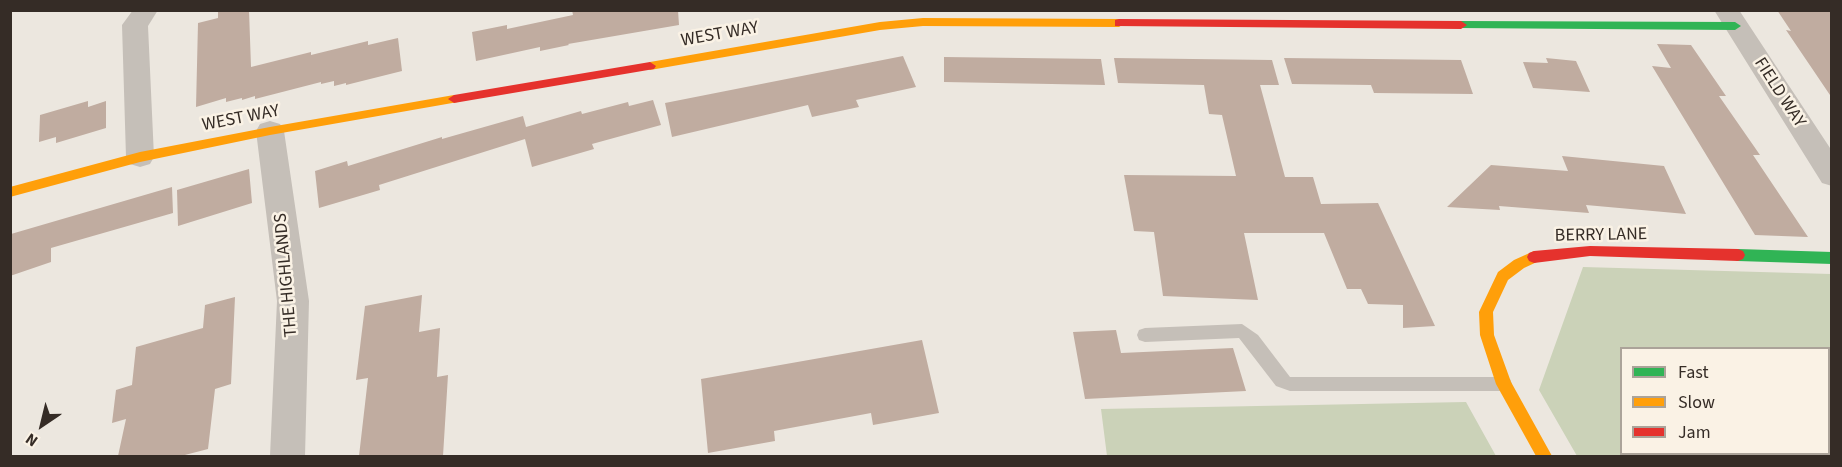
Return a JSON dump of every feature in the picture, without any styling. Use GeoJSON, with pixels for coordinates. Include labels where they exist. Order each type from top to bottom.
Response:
{"type":"FeatureCollection","features":[{"type":"Feature","properties":{"kind":"street"},"geometry":{"type":"LineString","coordinates":[[140,157],[135,25],[146,10]]}},
{"type":"Feature","properties":{"kind":"street","name":"WEST WAY"},"geometry":{"type":"LineString","coordinates":[[10,192],[140,157],[270,131],[880,26],[923,22],[1731,18]]}},
{"type":"Feature","properties":{"kind":"street","name":"FIELD WAY"},"geometry":{"type":"LineString","coordinates":[[1731,18],[1832,175]]}},
{"type":"Feature","properties":{"kind":"street","name":"THE HIGHLANDS"},"geometry":{"type":"LineString","coordinates":[[270,131],[293,301],[288,456]]}},
{"type":"Feature","properties":{"kind":"street","name":"BERRY LANE"},"geometry":{"type":"LineString","coordinates":[[1544,456],[1504,384],[1487,335],[1486,312],[1503,276],[1519,264],[1535,257],[1590,251],[1832,258]]}},
{"type":"Feature","properties":{"kind":"lane"},"geometry":{"type":"LineString","coordinates":[[1145,335],[1242,332],[1252,340],[1282,381],[1290,384],[1504,384]]}},
{"type":"Feature","properties":{"kind":"green space"},"geometry":{"type":"Polygon","coordinates":[[[1583,267],[1831,274],[1831,456],[1577,456],[1539,390],[1583,267]]]}},
{"type":"Feature","properties":{"kind":"green space"},"geometry":{"type":"Polygon","coordinates":[[[1466,402],[1496,456],[1107,456],[1101,409],[1466,402]]]}},
{"type":"Feature","properties":{"kind":"building"},"geometry":{"type":"Polygon","coordinates":[[[218,10],[249,10],[251,67],[311,52],[311,55],[368,41],[368,45],[398,38],[402,71],[346,85],[346,83],[334,86],[334,81],[321,84],[321,82],[255,99],[255,96],[226,102],[226,98],[196,107],[198,23],[218,18],[218,10]]]}},
{"type":"Feature","properties":{"kind":"building"},"geometry":{"type":"Polygon","coordinates":[[[572,10],[678,10],[679,25],[540,51],[540,47],[476,61],[472,32],[507,25],[507,29],[573,15],[572,10]]]}},
{"type":"Feature","properties":{"kind":"building"},"geometry":{"type":"Polygon","coordinates":[[[1777,10],[1832,10],[1832,98],[1786,30],[1791,31],[1777,10]]]}},
{"type":"Feature","properties":{"kind":"building"},"geometry":{"type":"Polygon","coordinates":[[[1657,44],[1691,45],[1726,96],[1719,96],[1760,155],[1753,155],[1808,237],[1755,235],[1652,66],[1671,68],[1657,44]]]}},
{"type":"Feature","properties":{"kind":"building"},"geometry":{"type":"Polygon","coordinates":[[[903,56],[916,87],[856,100],[859,107],[812,117],[808,105],[672,137],[665,103],[903,56]]]}},
{"type":"Feature","properties":{"kind":"building"},"geometry":{"type":"Polygon","coordinates":[[[944,57],[1101,59],[1105,85],[944,82],[944,57]]]}},
{"type":"Feature","properties":{"kind":"building"},"geometry":{"type":"Polygon","coordinates":[[[1114,58],[1272,60],[1279,85],[1260,85],[1285,177],[1313,177],[1321,204],[1378,203],[1435,326],[1403,328],[1403,305],[1368,304],[1361,289],[1347,289],[1324,233],[1244,233],[1258,300],[1163,296],[1154,232],[1134,231],[1124,175],[1236,176],[1222,115],[1209,114],[1204,85],[1118,83],[1114,58]]]}},
{"type":"Feature","properties":{"kind":"building"},"geometry":{"type":"Polygon","coordinates":[[[1284,58],[1461,60],[1473,94],[1374,93],[1371,85],[1292,84],[1284,58]]]}},
{"type":"Feature","properties":{"kind":"building"},"geometry":{"type":"Polygon","coordinates":[[[1546,58],[1576,61],[1590,92],[1533,88],[1523,62],[1548,63],[1546,58]]]}},
{"type":"Feature","properties":{"kind":"building"},"geometry":{"type":"Polygon","coordinates":[[[653,100],[661,125],[592,144],[594,149],[532,167],[525,139],[379,185],[380,190],[319,208],[315,171],[347,161],[348,166],[442,137],[442,139],[523,116],[526,127],[581,111],[582,114],[628,102],[629,106],[653,100]]]}},
{"type":"Feature","properties":{"kind":"building"},"geometry":{"type":"Polygon","coordinates":[[[88,101],[88,107],[106,101],[106,128],[56,143],[56,137],[39,142],[40,115],[88,101]]]}},
{"type":"Feature","properties":{"kind":"building"},"geometry":{"type":"Polygon","coordinates":[[[1562,156],[1664,166],[1686,214],[1586,205],[1589,213],[1499,206],[1500,210],[1447,207],[1491,165],[1568,171],[1562,156]]]}},
{"type":"Feature","properties":{"kind":"building"},"geometry":{"type":"Polygon","coordinates":[[[249,169],[252,203],[178,226],[177,190],[249,169]]]}},
{"type":"Feature","properties":{"kind":"building"},"geometry":{"type":"Polygon","coordinates":[[[172,187],[173,213],[51,248],[51,262],[10,276],[11,234],[172,187]]]}},
{"type":"Feature","properties":{"kind":"building"},"geometry":{"type":"Polygon","coordinates":[[[422,295],[419,332],[440,328],[437,377],[448,375],[443,456],[359,456],[368,378],[356,380],[365,306],[422,295]]]}},
{"type":"Feature","properties":{"kind":"building"},"geometry":{"type":"Polygon","coordinates":[[[235,297],[231,384],[215,389],[208,449],[181,456],[118,456],[126,419],[112,423],[116,390],[132,385],[136,347],[203,328],[205,305],[235,297]]]}},
{"type":"Feature","properties":{"kind":"building"},"geometry":{"type":"Polygon","coordinates":[[[1116,330],[1121,353],[1233,348],[1246,391],[1085,399],[1073,332],[1116,330]]]}},
{"type":"Feature","properties":{"kind":"building"},"geometry":{"type":"Polygon","coordinates":[[[922,340],[939,413],[873,425],[871,413],[774,431],[775,441],[708,453],[701,379],[922,340]]]}},
{"type":"Feature","properties":{"kind":"traffic: fast"},"geometry":{"type":"LineString","coordinates":[[1461,25],[1735,26]]}},
{"type":"Feature","properties":{"kind":"traffic: fast"},"geometry":{"type":"LineString","coordinates":[[1738,255],[1832,258]]}},
{"type":"Feature","properties":{"kind":"traffic: slow"},"geometry":{"type":"LineString","coordinates":[[650,66],[880,26],[923,22],[1119,23]]}},
{"type":"Feature","properties":{"kind":"traffic: slow"},"geometry":{"type":"LineString","coordinates":[[10,192],[140,157],[270,131],[454,99]]}},
{"type":"Feature","properties":{"kind":"traffic: slow"},"geometry":{"type":"LineString","coordinates":[[1534,257],[1519,264],[1503,276],[1486,312],[1487,335],[1504,384],[1544,456]]}},
{"type":"Feature","properties":{"kind":"traffic: jam"},"geometry":{"type":"LineString","coordinates":[[1119,23],[1461,25]]}},
{"type":"Feature","properties":{"kind":"traffic: jam"},"geometry":{"type":"LineString","coordinates":[[454,99],[650,66]]}},
{"type":"Feature","properties":{"kind":"traffic: jam"},"geometry":{"type":"LineString","coordinates":[[1534,257],[1590,251],[1738,255]]}}]}
